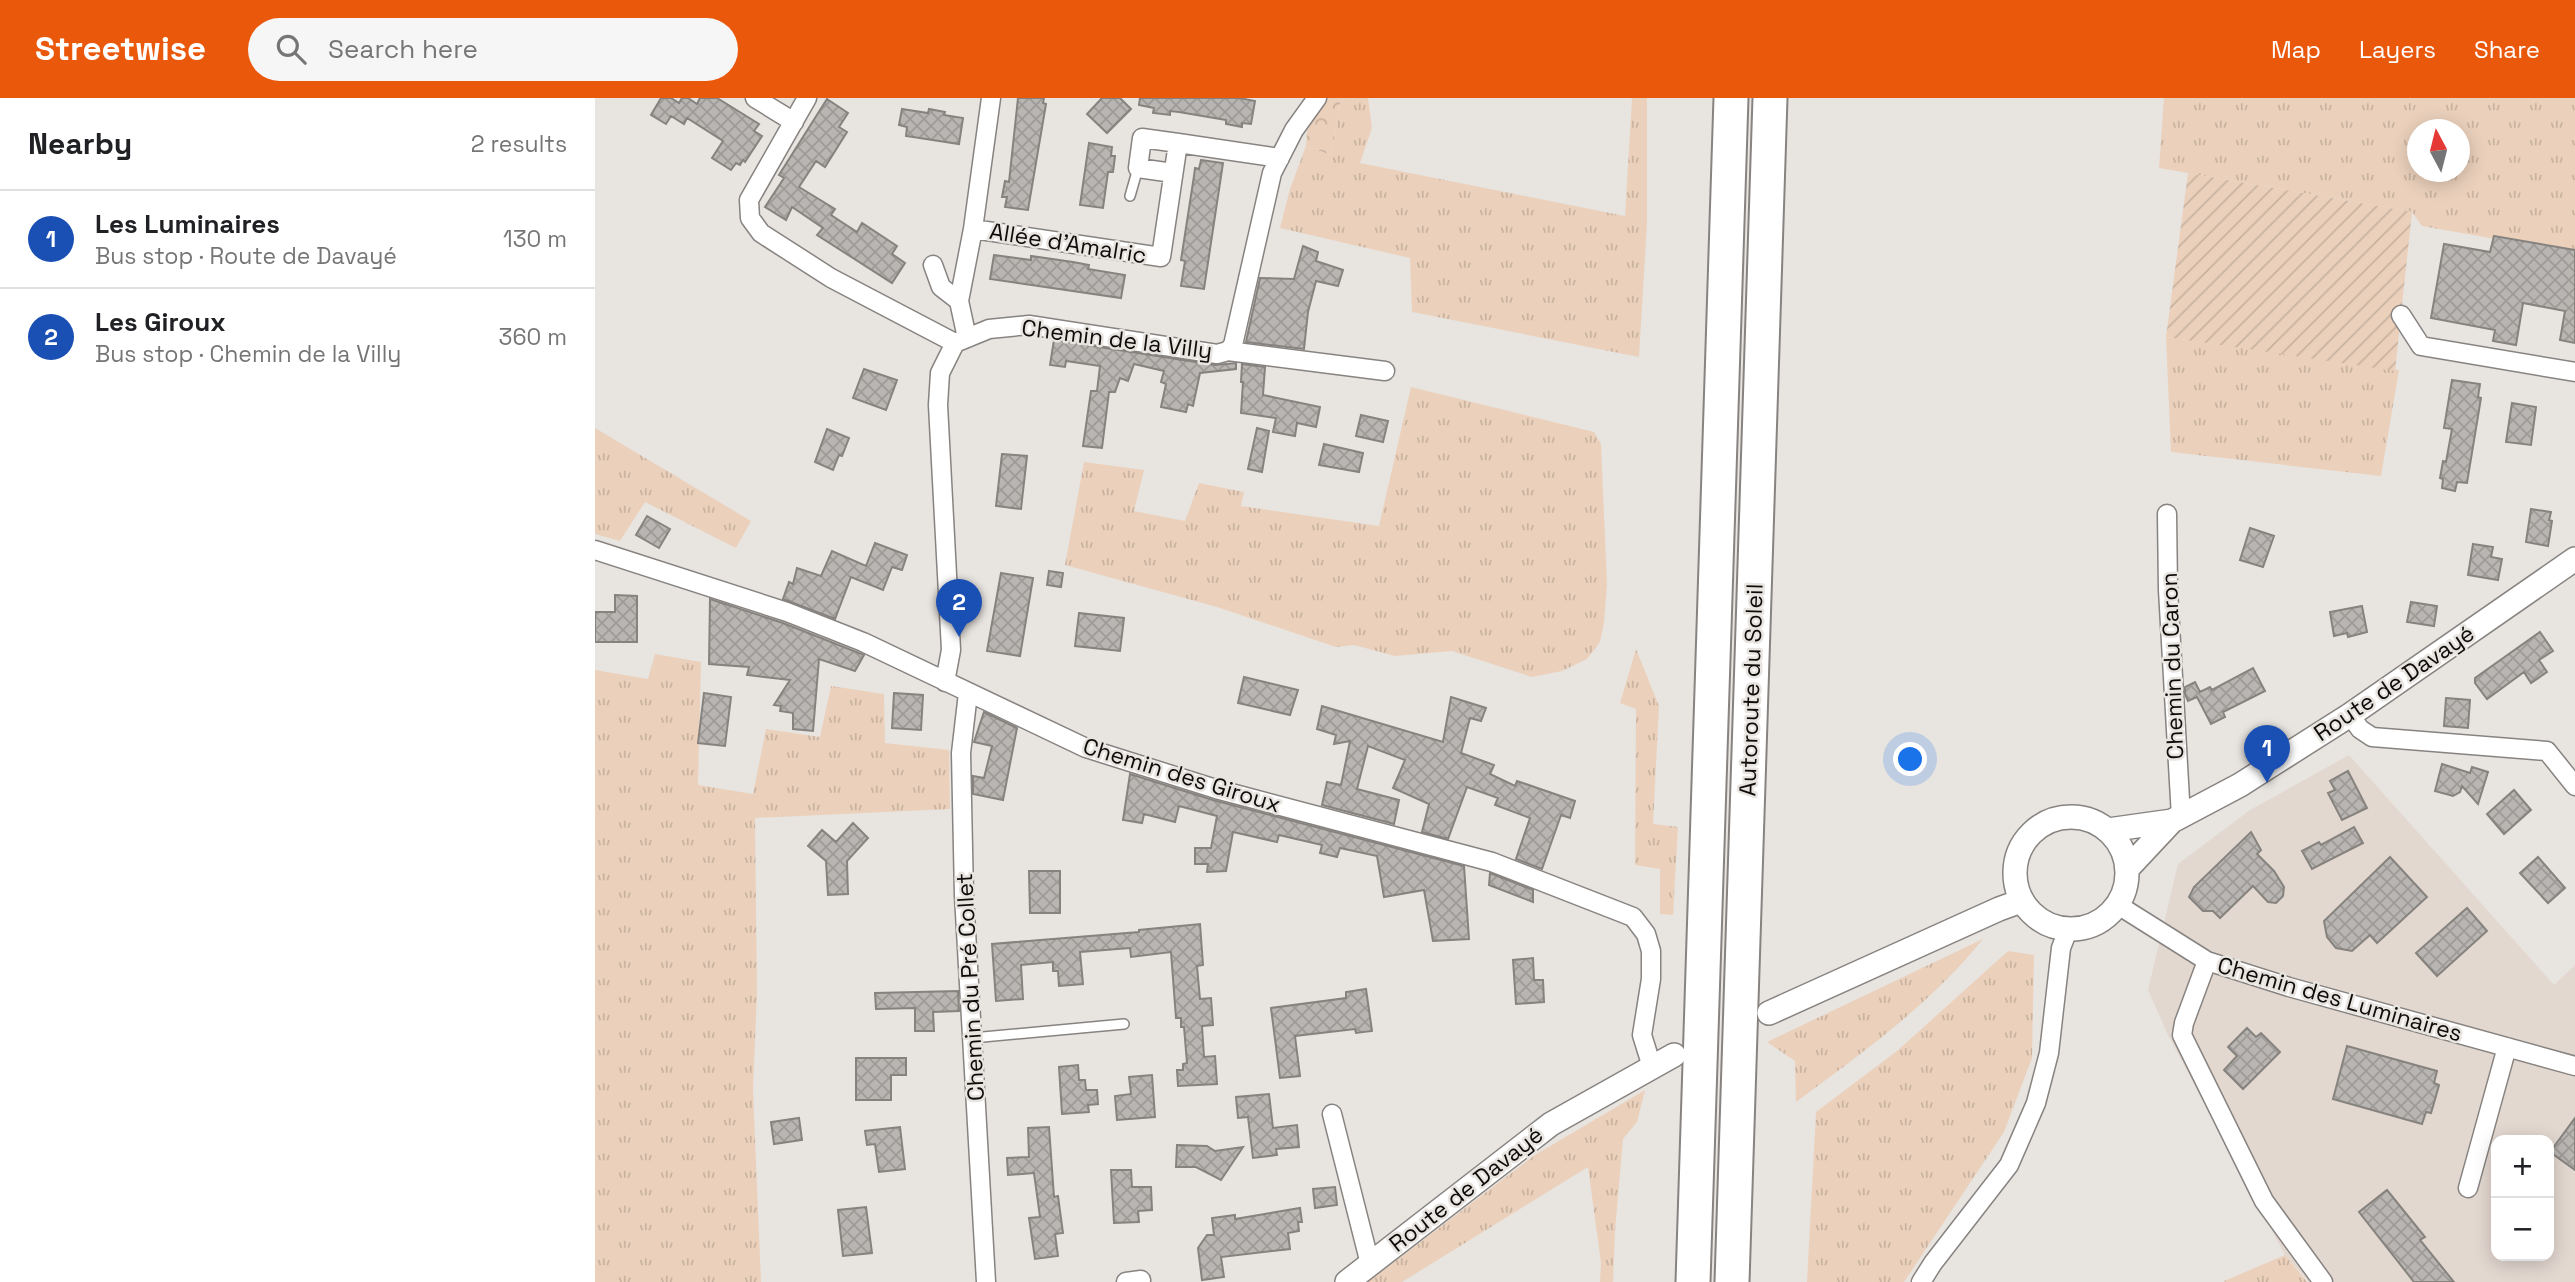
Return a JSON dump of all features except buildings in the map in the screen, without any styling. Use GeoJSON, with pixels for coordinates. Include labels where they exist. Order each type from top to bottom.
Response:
{"type":"FeatureCollection","features":[{"type":"Feature","properties":{"kind":"highway","name":"Autoroute du Soleil"},"geometry":{"type":"LineString","coordinates":[[1693,1282],[1731,98]]}},
{"type":"Feature","properties":{"kind":"highway","name":"Autoroute du Soleil"},"geometry":{"type":"LineString","coordinates":[[1732,1282],[1770,98]]}},
{"type":"Feature","properties":{"kind":"street"},"geometry":{"type":"LineString","coordinates":[[755,98],[794,122]]}},
{"type":"Feature","properties":{"kind":"street"},"geometry":{"type":"LineString","coordinates":[[807,98],[749,200],[750,218],[761,233],[831,278],[961,340]]}},
{"type":"Feature","properties":{"kind":"street"},"geometry":{"type":"LineString","coordinates":[[945,682],[951,650],[938,405],[940,373],[961,340],[959,301],[973,229],[991,98]]}},
{"type":"Feature","properties":{"kind":"street","name":"Chemin de la Villy"},"geometry":{"type":"LineString","coordinates":[[961,340],[989,329],[1029,325],[1217,354],[1228,351],[1233,345],[1272,173],[1294,130],[1317,98]]}},
{"type":"Feature","properties":{"kind":"street"},"geometry":{"type":"LineString","coordinates":[[1173,173],[1138,168],[1142,138],[1280,158]]}},
{"type":"Feature","properties":{"kind":"street","name":"Allée d'Amalric"},"geometry":{"type":"LineString","coordinates":[[973,229],[1161,257],[1178,143]]}},
{"type":"Feature","properties":{"kind":"street"},"geometry":{"type":"LineString","coordinates":[[933,265],[941,287],[959,301]]}},
{"type":"Feature","properties":{"kind":"street"},"geometry":{"type":"LineString","coordinates":[[2401,315],[2421,346],[2575,372]]}},
{"type":"Feature","properties":{"kind":"street"},"geometry":{"type":"LineString","coordinates":[[1228,351],[1385,371]]}},
{"type":"Feature","properties":{"kind":"street","name":"Chemin du Caron"},"geometry":{"type":"LineString","coordinates":[[2167,514],[2176,819]]}},
{"type":"Feature","properties":{"kind":"street","name":"Chemin des Giroux"},"geometry":{"type":"LineString","coordinates":[[595,550],[787,612],[863,642],[1086,748],[1220,790],[1492,862],[1633,917],[1646,934],[1651,951],[1651,979],[1642,1035],[1651,1067]]}},
{"type":"Feature","properties":{"kind":"street","name":"Route de Davayé"},"geometry":{"type":"LineString","coordinates":[[2128,868],[2176,819],[2240,785],[2350,715],[2575,559]]}},
{"type":"Feature","properties":{"kind":"street","name":"Chemin du Pré Collet"},"geometry":{"type":"LineString","coordinates":[[968,693],[961,753],[964,897],[986,1282]]}},
{"type":"Feature","properties":{"kind":"street"},"geometry":{"type":"LineString","coordinates":[[2350,715],[2360,729],[2372,737],[2547,751],[2575,786]]}},
{"type":"Feature","properties":{"kind":"street"},"geometry":{"type":"LineString","coordinates":[[2076,816],[2093,821],[2108,830],[2118,841],[2128,868],[2127,882],[2118,905],[2102,920],[2086,928],[2068,930],[2050,926],[2033,916],[2021,901],[2015,884],[2014,867],[2019,850],[2028,835],[2042,824],[2058,817],[2076,816]]}},
{"type":"Feature","properties":{"kind":"street","name":"Route de Davayé"},"geometry":{"type":"LineString","coordinates":[[2108,830],[2176,819]]}},
{"type":"Feature","properties":{"kind":"street"},"geometry":{"type":"LineString","coordinates":[[1769,1013],[2021,901]]}},
{"type":"Feature","properties":{"kind":"street","name":"Chemin des Luminaires"},"geometry":{"type":"LineString","coordinates":[[2118,905],[2207,961],[2289,987],[2575,1066]]}},
{"type":"Feature","properties":{"kind":"street"},"geometry":{"type":"LineString","coordinates":[[1921,1282],[2009,1165],[2036,1103],[2049,1053],[2061,948],[2068,930]]}},
{"type":"Feature","properties":{"kind":"street"},"geometry":{"type":"LineString","coordinates":[[2207,961],[2183,1023],[2182,1035],[2264,1201],[2323,1282]]}},
{"type":"Feature","properties":{"kind":"street"},"geometry":{"type":"LineString","coordinates":[[2468,1188],[2507,1047]]}},
{"type":"Feature","properties":{"kind":"street","name":"Route de Davayé"},"geometry":{"type":"LineString","coordinates":[[1347,1282],[1551,1124],[1674,1055]]}},
{"type":"Feature","properties":{"kind":"street"},"geometry":{"type":"LineString","coordinates":[[1332,1114],[1370,1264]]}},
{"type":"Feature","properties":{"kind":"lane"},"geometry":{"type":"LineString","coordinates":[[1130,196],[1138,168]]}},
{"type":"Feature","properties":{"kind":"lane"},"geometry":{"type":"LineString","coordinates":[[972,1038],[1124,1024]]}},
{"type":"Feature","properties":{"kind":"shaded area"},"geometry":{"type":"Polygon","coordinates":[[[2349,755],[2554,985],[2575,965],[2575,1282],[2309,1282],[2285,1255],[2168,1035],[2148,990],[2178,864],[2250,810],[2349,755]]]}},
{"type":"Feature","properties":{"kind":"green space"},"geometry":{"type":"Polygon","coordinates":[[[1327,98],[1341,98],[1331,155],[1306,146],[1307,131],[1327,98]]]}},
{"type":"Feature","properties":{"kind":"green space"},"geometry":{"type":"Polygon","coordinates":[[[1341,98],[1368,98],[1372,128],[1360,163],[1625,216],[1632,98],[1647,98],[1647,223],[1639,357],[1412,312],[1410,258],[1280,228],[1290,189],[1306,146],[1331,155],[1341,98]]]}},
{"type":"Feature","properties":{"kind":"green space"},"geometry":{"type":"Polygon","coordinates":[[[2164,98],[2575,98],[2575,253],[2422,226],[2412,212],[2159,168],[2164,98]]]}},
{"type":"Feature","properties":{"kind":"green space"},"geometry":{"type":"Polygon","coordinates":[[[2188,173],[2412,212],[2395,371],[2166,337],[2188,173]]]}},
{"type":"Feature","properties":{"kind":"green space"},"geometry":{"type":"Polygon","coordinates":[[[2166,337],[2399,370],[2381,476],[2171,452],[2166,337]]]}},
{"type":"Feature","properties":{"kind":"green space"},"geometry":{"type":"Polygon","coordinates":[[[1411,387],[1594,432],[1601,444],[1607,584],[1600,642],[1587,659],[1562,671],[1532,677],[1452,651],[1395,656],[1354,645],[1336,647],[1217,607],[1065,565],[1084,462],[1144,470],[1134,511],[1185,521],[1199,483],[1244,492],[1241,506],[1379,526],[1411,387]]]}},
{"type":"Feature","properties":{"kind":"green space"},"geometry":{"type":"Polygon","coordinates":[[[595,428],[751,521],[736,548],[645,502],[620,541],[595,534],[595,428]]]}},
{"type":"Feature","properties":{"kind":"green space"},"geometry":{"type":"Polygon","coordinates":[[[1636,649],[1659,706],[1653,824],[1678,827],[1673,915],[1660,914],[1660,869],[1635,865],[1636,709],[1620,703],[1636,649]]]}},
{"type":"Feature","properties":{"kind":"green space"},"geometry":{"type":"Polygon","coordinates":[[[655,654],[701,662],[698,785],[753,794],[766,729],[820,737],[831,686],[884,694],[885,743],[949,750],[950,809],[755,818],[757,992],[753,1089],[761,1282],[595,1282],[595,670],[648,679],[655,654]]]}},
{"type":"Feature","properties":{"kind":"green space"},"geometry":{"type":"Polygon","coordinates":[[[1983,939],[1919,1006],[1796,1102],[1795,1061],[1767,1042],[1983,939]]]}},
{"type":"Feature","properties":{"kind":"green space"},"geometry":{"type":"Polygon","coordinates":[[[2008,951],[2034,955],[2032,1058],[2004,1132],[1904,1282],[1807,1282],[1816,1112],[1897,1051],[2008,951]]]}},
{"type":"Feature","properties":{"kind":"green space"},"geometry":{"type":"Polygon","coordinates":[[[1645,1090],[1637,1122],[1623,1139],[1613,1282],[1600,1282],[1601,1263],[1588,1167],[1402,1282],[1368,1282],[1535,1155],[1645,1090]]]}},
{"type":"Feature","properties":{"kind":"green space"},"geometry":{"type":"Polygon","coordinates":[[[2285,1255],[2307,1282],[2224,1281],[2285,1255]]]}},
{"type":"Feature","properties":{"kind":"place","name":"Les Giroux"},"geometry":{"type":"Point","coordinates":[959,637]}},
{"type":"Feature","properties":{"kind":"place","name":"Les Luminaires"},"geometry":{"type":"Point","coordinates":[2267,783]}}]}
